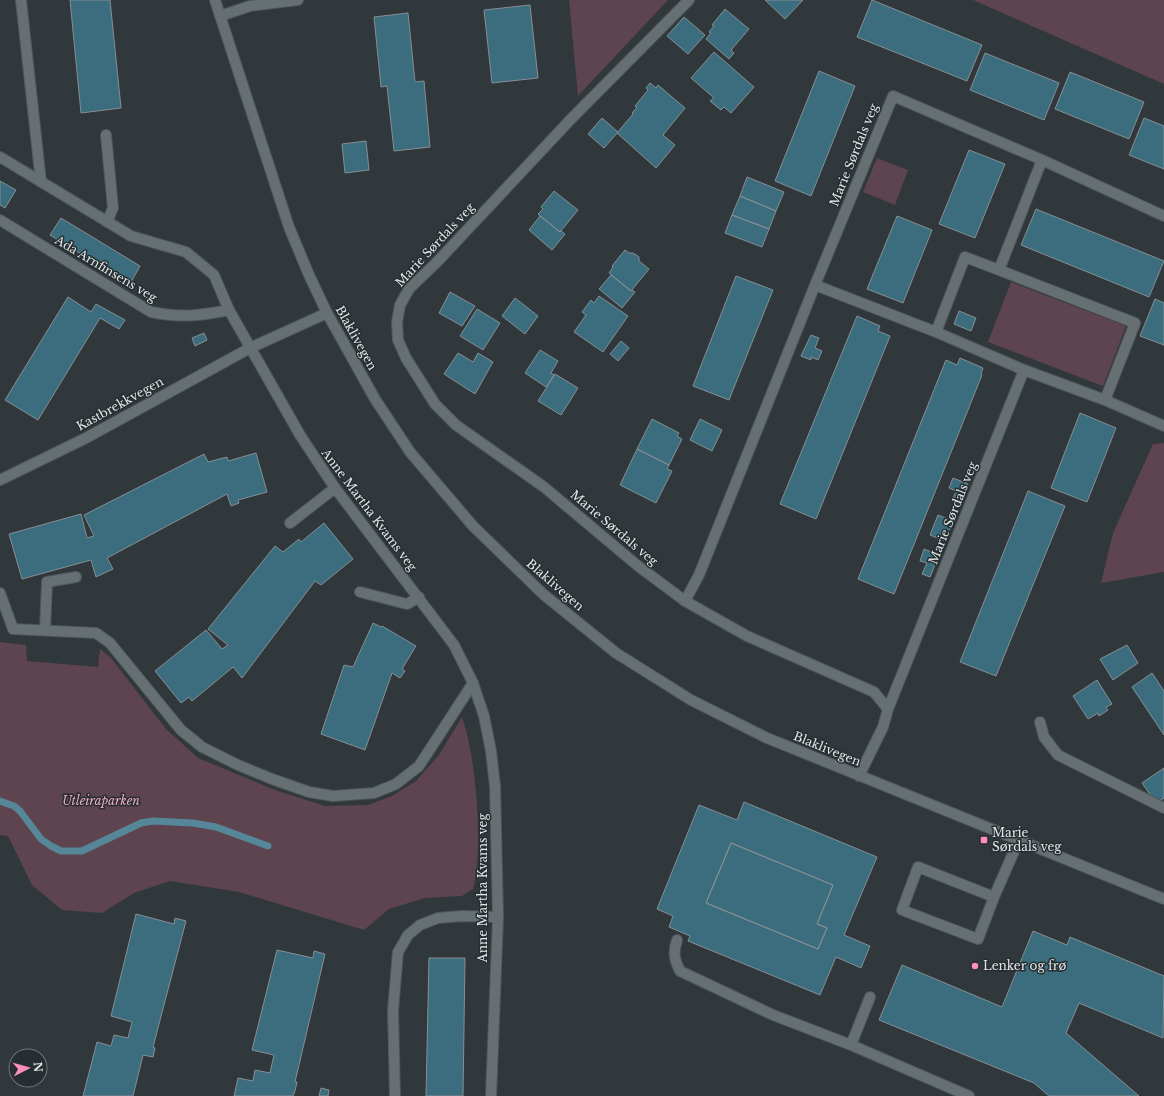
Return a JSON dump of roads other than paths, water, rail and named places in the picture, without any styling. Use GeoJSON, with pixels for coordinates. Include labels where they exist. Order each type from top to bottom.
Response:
{"type":"FeatureCollection","features":[{"type":"Feature","properties":{"kind":"street"},"geometry":{"type":"LineString","coordinates":[[21,0],[41,182]]}},
{"type":"Feature","properties":{"kind":"street","name":"Blaklivegen"},"geometry":{"type":"LineString","coordinates":[[215,0],[289,226],[308,275],[327,313],[375,399],[410,452],[473,526],[543,594],[616,653],[691,700],[767,738],[1164,899]]}},
{"type":"Feature","properties":{"kind":"street"},"geometry":{"type":"LineString","coordinates":[[220,16],[250,6],[298,0]]}},
{"type":"Feature","properties":{"kind":"street","name":"Marie Sørdals veg"},"geometry":{"type":"LineString","coordinates":[[690,0],[571,119],[438,261],[409,289],[400,305],[396,322],[398,340],[406,358],[435,404],[456,425],[544,487],[638,566],[685,601],[747,636],[874,692],[888,709]]}},
{"type":"Feature","properties":{"kind":"street","name":"Marie Sørdals veg"},"geometry":{"type":"LineString","coordinates":[[685,601],[699,575],[892,96],[1042,160],[1164,216]]}},
{"type":"Feature","properties":{"kind":"street"},"geometry":{"type":"LineString","coordinates":[[106,135],[113,208],[107,222]]}},
{"type":"Feature","properties":{"kind":"street"},"geometry":{"type":"LineString","coordinates":[[0,157],[131,236],[186,252],[214,275],[229,310],[250,348]]}},
{"type":"Feature","properties":{"kind":"street"},"geometry":{"type":"LineString","coordinates":[[1000,270],[1042,160]]}},
{"type":"Feature","properties":{"kind":"street","name":"Ada Arnfinsens veg"},"geometry":{"type":"LineString","coordinates":[[0,220],[150,312],[172,317],[206,315],[229,310]]}},
{"type":"Feature","properties":{"kind":"street"},"geometry":{"type":"LineString","coordinates":[[936,332],[965,257],[1135,323],[1105,400]]}},
{"type":"Feature","properties":{"kind":"street"},"geometry":{"type":"LineString","coordinates":[[815,285],[936,332],[1024,370],[1105,400],[1164,426]]}},
{"type":"Feature","properties":{"kind":"street","name":"Kastbrekkvegen"},"geometry":{"type":"LineString","coordinates":[[0,480],[86,438],[250,348],[327,313]]}},
{"type":"Feature","properties":{"kind":"street","name":"Anne Martha Kvams veg"},"geometry":{"type":"LineString","coordinates":[[250,348],[300,435],[335,488],[454,645],[473,683],[484,716],[490,744],[495,786],[498,917],[491,1096]]}},
{"type":"Feature","properties":{"kind":"street","name":"Marie Sørdals veg"},"geometry":{"type":"LineString","coordinates":[[859,776],[884,727],[888,709],[1024,370]]}},
{"type":"Feature","properties":{"kind":"street"},"geometry":{"type":"LineString","coordinates":[[290,523],[335,488]]}},
{"type":"Feature","properties":{"kind":"street"},"geometry":{"type":"LineString","coordinates":[[45,630],[46,582],[76,577]]}},
{"type":"Feature","properties":{"kind":"street"},"geometry":{"type":"LineString","coordinates":[[360,592],[407,604],[419,597]]}},
{"type":"Feature","properties":{"kind":"street"},"geometry":{"type":"LineString","coordinates":[[0,593],[13,629],[96,633],[110,643],[182,730],[202,747],[238,765],[309,792],[333,796],[374,793],[396,784],[419,766],[473,683]]}},
{"type":"Feature","properties":{"kind":"street"},"geometry":{"type":"LineString","coordinates":[[1040,722],[1044,737],[1058,755],[1164,808]]}},
{"type":"Feature","properties":{"kind":"street"},"geometry":{"type":"LineString","coordinates":[[994,897],[918,867],[902,910],[978,939],[994,897],[1019,840]]}},
{"type":"Feature","properties":{"kind":"street"},"geometry":{"type":"LineString","coordinates":[[395,1096],[393,1010],[398,952],[408,936],[420,925],[438,918],[462,916],[498,917]]}},
{"type":"Feature","properties":{"kind":"street"},"geometry":{"type":"LineString","coordinates":[[677,940],[674,951],[675,961],[680,971],[772,1015],[851,1045],[969,1096]]}},
{"type":"Feature","properties":{"kind":"street"},"geometry":{"type":"LineString","coordinates":[[851,1045],[870,997]]}},
{"type":"Feature","properties":{"kind":"waterway"},"geometry":{"type":"LineString","coordinates":[[0,801],[14,806],[20,811],[41,839],[61,851],[82,851],[141,823],[153,821],[193,823],[216,827],[268,846]]}},
{"type":"Feature","properties":{"kind":"place","name":"Marie Sørdals veg"},"geometry":{"type":"Point","coordinates":[984,840]}},
{"type":"Feature","properties":{"kind":"place","name":"Lenker og frø"},"geometry":{"type":"Point","coordinates":[975,966]}},
{"type":"Feature","properties":{"kind":"park label","name":"Utleiraparken"},"geometry":{"type":"Point","coordinates":[101,801]}}]}
